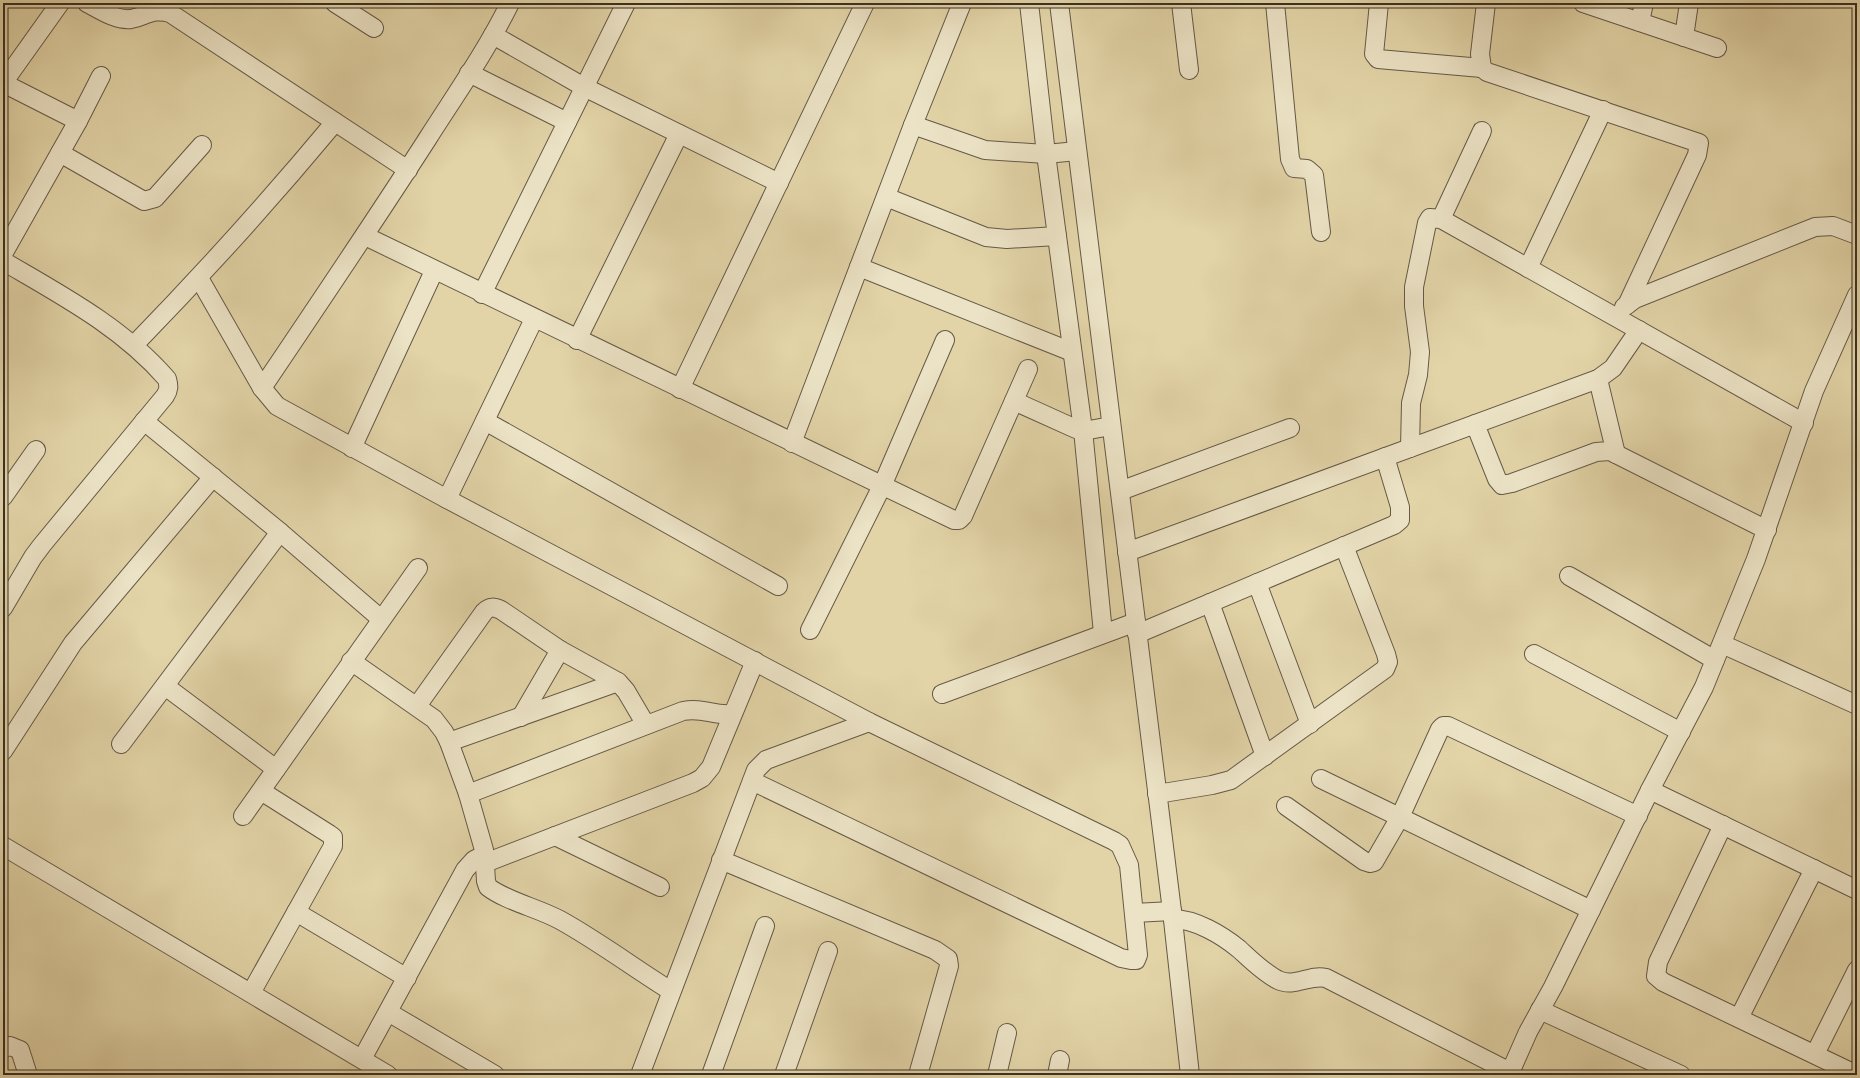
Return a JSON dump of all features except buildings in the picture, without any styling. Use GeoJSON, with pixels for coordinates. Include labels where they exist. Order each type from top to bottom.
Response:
{"type":"FeatureCollection","features":[{"type":"Feature","properties":{"kind":"street"},"geometry":{"type":"LineString","coordinates":[[60,3],[3,83],[78,121]]}},
{"type":"Feature","properties":{"kind":"street"},"geometry":{"type":"LineString","coordinates":[[87,3],[117,17],[130,19],[160,10],[170,13],[408,170]]}},
{"type":"Feature","properties":{"kind":"street"},"geometry":{"type":"LineString","coordinates":[[335,3],[374,28]]}},
{"type":"Feature","properties":{"kind":"street"},"geometry":{"type":"LineString","coordinates":[[262,388],[408,170],[493,34],[510,3]]}},
{"type":"Feature","properties":{"kind":"street"},"geometry":{"type":"LineString","coordinates":[[482,294],[626,3]]}},
{"type":"Feature","properties":{"kind":"street"},"geometry":{"type":"LineString","coordinates":[[680,389],[865,3]]}},
{"type":"Feature","properties":{"kind":"street"},"geometry":{"type":"LineString","coordinates":[[792,443],[913,125],[962,3]]}},
{"type":"Feature","properties":{"kind":"street"},"geometry":{"type":"LineString","coordinates":[[1029,3],[1062,152],[1124,628],[1157,794],[1157,914],[1190,1075]]}},
{"type":"Feature","properties":{"kind":"street"},"geometry":{"type":"LineString","coordinates":[[1059,3],[1062,152],[1057,236],[1072,352],[1097,429],[1120,491],[1127,552],[1124,628]]}},
{"type":"Feature","properties":{"kind":"street"},"geometry":{"type":"LineString","coordinates":[[1181,3],[1189,70]]}},
{"type":"Feature","properties":{"kind":"street"},"geometry":{"type":"LineString","coordinates":[[1275,3],[1290,159],[1294,168],[1307,169],[1314,175],[1321,232]]}},
{"type":"Feature","properties":{"kind":"street"},"geometry":{"type":"LineString","coordinates":[[1379,3],[1374,54],[1378,59],[1482,68],[1487,72],[1604,110],[1699,144],[1697,155],[1622,312]]}},
{"type":"Feature","properties":{"kind":"street"},"geometry":{"type":"LineString","coordinates":[[1482,68],[1480,54],[1486,3]]}},
{"type":"Feature","properties":{"kind":"street"},"geometry":{"type":"LineString","coordinates":[[1585,3],[1717,48]]}},
{"type":"Feature","properties":{"kind":"street"},"geometry":{"type":"LineString","coordinates":[[1640,22],[1644,3]]}},
{"type":"Feature","properties":{"kind":"street"},"geometry":{"type":"LineString","coordinates":[[1684,37],[1689,3]]}},
{"type":"Feature","properties":{"kind":"street"},"geometry":{"type":"LineString","coordinates":[[493,34],[584,87],[779,183]]}},
{"type":"Feature","properties":{"kind":"street"},"geometry":{"type":"LineString","coordinates":[[469,73],[567,122]]}},
{"type":"Feature","properties":{"kind":"street"},"geometry":{"type":"LineString","coordinates":[[3,254],[78,121],[101,76]]}},
{"type":"Feature","properties":{"kind":"street"},"geometry":{"type":"LineString","coordinates":[[1528,268],[1604,110]]}},
{"type":"Feature","properties":{"kind":"street"},"geometry":{"type":"LineString","coordinates":[[134,345],[199,278],[296,170],[335,122]]}},
{"type":"Feature","properties":{"kind":"street"},"geometry":{"type":"LineString","coordinates":[[913,125],[985,150],[1062,152]]}},
{"type":"Feature","properties":{"kind":"street"},"geometry":{"type":"LineString","coordinates":[[1441,219],[1482,131]]}},
{"type":"Feature","properties":{"kind":"street"},"geometry":{"type":"LineString","coordinates":[[577,340],[679,134]]}},
{"type":"Feature","properties":{"kind":"street"},"geometry":{"type":"LineString","coordinates":[[60,153],[144,201],[155,198],[202,145]]}},
{"type":"Feature","properties":{"kind":"street"},"geometry":{"type":"LineString","coordinates":[[886,197],[986,237],[1007,239],[1057,236]]}},
{"type":"Feature","properties":{"kind":"street"},"geometry":{"type":"LineString","coordinates":[[1410,448],[1411,403],[1418,375],[1420,352],[1414,306],[1414,287],[1426,223],[1430,218],[1434,217],[1441,219],[1528,268],[1622,312],[1639,330],[1804,423]]}},
{"type":"Feature","properties":{"kind":"street"},"geometry":{"type":"LineString","coordinates":[[1622,312],[1635,299],[1815,227],[1832,226],[1857,235]]}},
{"type":"Feature","properties":{"kind":"street"},"geometry":{"type":"LineString","coordinates":[[365,236],[434,271],[947,518],[959,520],[963,516],[1028,369]]}},
{"type":"Feature","properties":{"kind":"street"},"geometry":{"type":"LineString","coordinates":[[3,261],[81,307],[134,345],[167,379],[169,385],[165,396],[33,557],[3,608]]}},
{"type":"Feature","properties":{"kind":"street"},"geometry":{"type":"LineString","coordinates":[[859,266],[1072,352]]}},
{"type":"Feature","properties":{"kind":"street"},"geometry":{"type":"LineString","coordinates":[[352,448],[434,271]]}},
{"type":"Feature","properties":{"kind":"street"},"geometry":{"type":"LineString","coordinates":[[199,278],[262,388],[277,406],[447,499],[869,722],[1114,841],[1120,845],[1129,865],[1157,914],[1192,921],[1228,941],[1278,980],[1295,983],[1320,976],[1326,978],[1510,1073],[1528,1032],[1591,910],[1650,790],[1681,732],[1719,652],[1767,530],[1824,367],[1852,317],[1857,294]]}},
{"type":"Feature","properties":{"kind":"street"},"geometry":{"type":"LineString","coordinates":[[447,499],[534,319]]}},
{"type":"Feature","properties":{"kind":"street"},"geometry":{"type":"LineString","coordinates":[[1127,552],[1598,379],[1613,368],[1639,330]]}},
{"type":"Feature","properties":{"kind":"street"},"geometry":{"type":"LineString","coordinates":[[810,630],[882,486],[945,340]]}},
{"type":"Feature","properties":{"kind":"street"},"geometry":{"type":"LineString","coordinates":[[1598,379],[1616,454]]}},
{"type":"Feature","properties":{"kind":"street"},"geometry":{"type":"LineString","coordinates":[[1014,401],[1066,426],[1097,429]]}},
{"type":"Feature","properties":{"kind":"street"},"geometry":{"type":"LineString","coordinates":[[144,421],[280,532],[381,619]]}},
{"type":"Feature","properties":{"kind":"street"},"geometry":{"type":"LineString","coordinates":[[485,421],[778,586]]}},
{"type":"Feature","properties":{"kind":"street"},"geometry":{"type":"LineString","coordinates":[[1475,424],[1497,479],[1502,485],[1512,483],[1596,452],[1605,451],[1616,454],[1767,530]]}},
{"type":"Feature","properties":{"kind":"street"},"geometry":{"type":"LineString","coordinates":[[1120,491],[1290,428]]}},
{"type":"Feature","properties":{"kind":"street"},"geometry":{"type":"LineString","coordinates":[[3,497],[36,450]]}},
{"type":"Feature","properties":{"kind":"street"},"geometry":{"type":"LineString","coordinates":[[942,694],[1124,628],[1210,603],[1394,525],[1400,520],[1400,507],[1385,457]]}},
{"type":"Feature","properties":{"kind":"street"},"geometry":{"type":"LineString","coordinates":[[3,751],[73,643],[212,477]]}},
{"type":"Feature","properties":{"kind":"street"},"geometry":{"type":"LineString","coordinates":[[121,744],[280,532]]}},
{"type":"Feature","properties":{"kind":"street"},"geometry":{"type":"LineString","coordinates":[[1157,794],[1222,783],[1236,777],[1385,669],[1388,662],[1344,546]]}},
{"type":"Feature","properties":{"kind":"street"},"geometry":{"type":"LineString","coordinates":[[243,816],[418,568]]}},
{"type":"Feature","properties":{"kind":"street"},"geometry":{"type":"LineString","coordinates":[[1569,576],[1719,652],[1857,705]]}},
{"type":"Feature","properties":{"kind":"street"},"geometry":{"type":"LineString","coordinates":[[1257,583],[1310,724]]}},
{"type":"Feature","properties":{"kind":"street"},"geometry":{"type":"LineString","coordinates":[[1210,603],[1265,756]]}},
{"type":"Feature","properties":{"kind":"street"},"geometry":{"type":"LineString","coordinates":[[417,706],[488,608],[494,607],[501,610],[560,650],[618,682],[626,691],[646,726]]}},
{"type":"Feature","properties":{"kind":"street"},"geometry":{"type":"LineString","coordinates":[[521,716],[560,650]]}},
{"type":"Feature","properties":{"kind":"street"},"geometry":{"type":"LineString","coordinates":[[1534,654],[1681,732]]}},
{"type":"Feature","properties":{"kind":"street"},"geometry":{"type":"LineString","coordinates":[[351,661],[417,706],[434,720],[444,732],[468,794],[485,859],[486,881],[488,887],[493,891],[560,920],[671,991]]}},
{"type":"Feature","properties":{"kind":"street"},"geometry":{"type":"LineString","coordinates":[[362,1059],[465,870],[474,860],[485,859],[555,836],[693,783],[702,778],[711,767],[755,661]]}},
{"type":"Feature","properties":{"kind":"street"},"geometry":{"type":"LineString","coordinates":[[449,742],[618,682]]}},
{"type":"Feature","properties":{"kind":"street"},"geometry":{"type":"LineString","coordinates":[[165,686],[276,769]]}},
{"type":"Feature","properties":{"kind":"street"},"geometry":{"type":"LineString","coordinates":[[468,794],[692,710],[700,710],[718,715],[732,714]]}},
{"type":"Feature","properties":{"kind":"street"},"geometry":{"type":"LineString","coordinates":[[640,1075],[756,770],[766,760],[869,722]]}},
{"type":"Feature","properties":{"kind":"street"},"geometry":{"type":"LineString","coordinates":[[1286,806],[1364,861],[1370,863],[1377,859],[1400,817],[1440,729],[1443,726],[1448,726],[1638,816]]}},
{"type":"Feature","properties":{"kind":"street"},"geometry":{"type":"LineString","coordinates":[[1321,779],[1591,910]]}},
{"type":"Feature","properties":{"kind":"street"},"geometry":{"type":"LineString","coordinates":[[752,780],[1121,958],[1136,960],[1157,914]]}},
{"type":"Feature","properties":{"kind":"street"},"geometry":{"type":"LineString","coordinates":[[1650,790],[1857,890]]}},
{"type":"Feature","properties":{"kind":"street"},"geometry":{"type":"LineString","coordinates":[[250,993],[333,846],[333,837],[261,791]]}},
{"type":"Feature","properties":{"kind":"street"},"geometry":{"type":"LineString","coordinates":[[1723,825],[1658,962],[1656,976],[1663,982],[1857,1075]]}},
{"type":"Feature","properties":{"kind":"street"},"geometry":{"type":"LineString","coordinates":[[555,836],[660,887]]}},
{"type":"Feature","properties":{"kind":"street"},"geometry":{"type":"LineString","coordinates":[[3,846],[388,1075]]}},
{"type":"Feature","properties":{"kind":"street"},"geometry":{"type":"LineString","coordinates":[[721,860],[935,950],[948,959],[948,970],[918,1075]]}},
{"type":"Feature","properties":{"kind":"street"},"geometry":{"type":"LineString","coordinates":[[1739,1018],[1814,869]]}},
{"type":"Feature","properties":{"kind":"street"},"geometry":{"type":"LineString","coordinates":[[296,912],[407,978]]}},
{"type":"Feature","properties":{"kind":"street"},"geometry":{"type":"LineString","coordinates":[[711,1075],[765,926]]}},
{"type":"Feature","properties":{"kind":"street"},"geometry":{"type":"LineString","coordinates":[[784,1075],[828,952]]}},
{"type":"Feature","properties":{"kind":"street"},"geometry":{"type":"LineString","coordinates":[[1815,1054],[1857,970]]}},
{"type":"Feature","properties":{"kind":"street"},"geometry":{"type":"LineString","coordinates":[[1540,1010],[1681,1075]]}},
{"type":"Feature","properties":{"kind":"street"},"geometry":{"type":"LineString","coordinates":[[388,1012],[495,1075]]}},
{"type":"Feature","properties":{"kind":"street"},"geometry":{"type":"LineString","coordinates":[[997,1075],[1007,1033]]}},
{"type":"Feature","properties":{"kind":"street"},"geometry":{"type":"LineString","coordinates":[[3,1048],[10,1046],[20,1050],[28,1075]]}}]}
